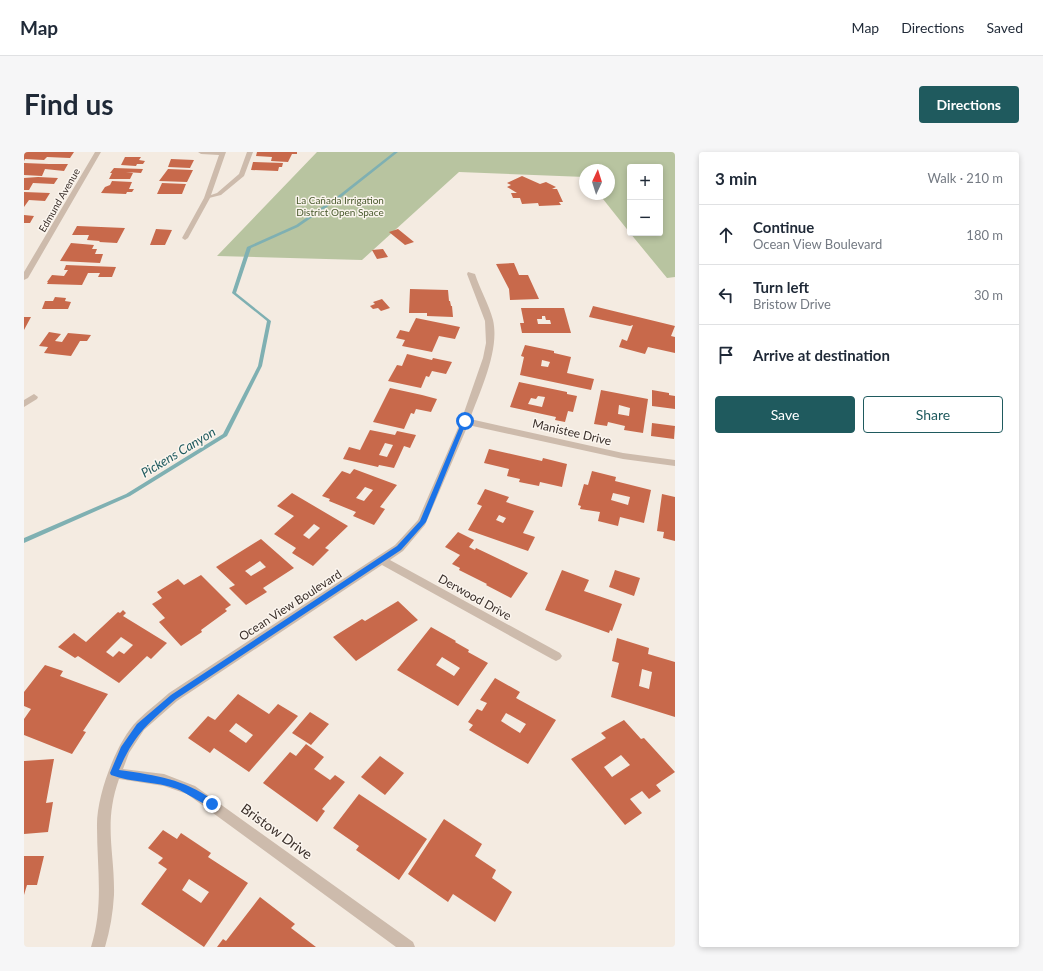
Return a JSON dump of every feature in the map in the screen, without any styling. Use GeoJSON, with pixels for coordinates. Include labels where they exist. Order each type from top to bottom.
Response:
{"type":"FeatureCollection","features":[{"type":"Feature","properties":{"kind":"street","name":"Edmund Avenue"},"geometry":{"type":"LineString","coordinates":[[24,278],[98,152]]}},
{"type":"Feature","properties":{"kind":"street"},"geometry":{"type":"LineString","coordinates":[[185,238],[206,198],[222,152],[201,152]]}},
{"type":"Feature","properties":{"kind":"street"},"geometry":{"type":"LineString","coordinates":[[206,198],[219,194],[242,175],[250,152]]}},
{"type":"Feature","properties":{"kind":"street","name":"Ocean View Boulevard"},"geometry":{"type":"LineString","coordinates":[[98,947],[103,930],[107,895],[103,825],[106,798],[114,773],[124,750],[140,726],[173,697],[382,560],[404,543],[422,522],[465,421],[487,358],[490,344],[489,321],[471,274]]}},
{"type":"Feature","properties":{"kind":"street"},"geometry":{"type":"LineString","coordinates":[[24,397],[34,397],[24,404]]}},
{"type":"Feature","properties":{"kind":"street","name":"Manistee Drive"},"geometry":{"type":"LineString","coordinates":[[465,421],[623,456],[675,463]]}},
{"type":"Feature","properties":{"kind":"street","name":"Derwood Drive"},"geometry":{"type":"LineString","coordinates":[[382,560],[556,656]]}},
{"type":"Feature","properties":{"kind":"street","name":"Bristow Drive"},"geometry":{"type":"LineString","coordinates":[[114,773],[164,780],[191,790],[408,947]]}},
{"type":"Feature","properties":{"kind":"green space","name":"La Cañada Irrigation District Open Space"},"geometry":{"type":"Polygon","coordinates":[[[317,152],[675,152],[675,277],[667,278],[632,236],[663,236],[663,164],[627,164],[627,229],[604,200],[615,200],[615,164],[579,164],[579,177],[459,172],[362,260],[217,256],[317,152]]]}},
{"type":"Feature","properties":{"kind":"building"},"geometry":{"type":"Polygon","coordinates":[[[24,152],[74,152],[70,158],[47,157],[44,160],[25,159],[24,161],[24,152]]]}},
{"type":"Feature","properties":{"kind":"building"},"geometry":{"type":"Polygon","coordinates":[[[257,152],[297,152],[297,154],[292,154],[288,162],[271,161],[272,157],[256,156],[257,152]]]}},
{"type":"Feature","properties":{"kind":"building"},"geometry":{"type":"Polygon","coordinates":[[[125,157],[141,157],[139,160],[145,161],[143,164],[137,164],[136,166],[121,165],[125,157]]]}},
{"type":"Feature","properties":{"kind":"building"},"geometry":{"type":"Polygon","coordinates":[[[171,159],[194,160],[190,168],[168,167],[171,159]]]}},
{"type":"Feature","properties":{"kind":"building"},"geometry":{"type":"Polygon","coordinates":[[[253,162],[283,163],[282,167],[279,167],[278,171],[251,170],[253,162]]]}},
{"type":"Feature","properties":{"kind":"building"},"geometry":{"type":"Polygon","coordinates":[[[24,163],[68,164],[64,171],[45,169],[42,176],[24,175],[24,163]]]}},
{"type":"Feature","properties":{"kind":"building"},"geometry":{"type":"Polygon","coordinates":[[[114,168],[143,169],[141,173],[126,172],[133,173],[130,179],[109,179],[112,173],[110,173],[114,168]]]}},
{"type":"Feature","properties":{"kind":"building"},"geometry":{"type":"Polygon","coordinates":[[[168,169],[193,170],[187,182],[159,181],[168,169]]]}},
{"type":"Feature","properties":{"kind":"building"},"geometry":{"type":"Polygon","coordinates":[[[522,176],[540,184],[546,182],[556,187],[552,189],[557,189],[563,202],[559,202],[561,205],[539,206],[538,203],[522,204],[520,198],[513,198],[511,193],[517,193],[507,187],[511,185],[507,183],[522,176]]]}},
{"type":"Feature","properties":{"kind":"building"},"geometry":{"type":"Polygon","coordinates":[[[24,178],[58,178],[54,184],[33,183],[29,190],[24,190],[24,178]]]}},
{"type":"Feature","properties":{"kind":"building"},"geometry":{"type":"Polygon","coordinates":[[[112,181],[132,182],[129,189],[134,189],[132,192],[127,192],[126,194],[101,193],[105,187],[110,185],[112,181]]]}},
{"type":"Feature","properties":{"kind":"building"},"geometry":{"type":"Polygon","coordinates":[[[162,183],[186,184],[182,194],[157,194],[162,183]]]}},
{"type":"Feature","properties":{"kind":"building"},"geometry":{"type":"Polygon","coordinates":[[[24,192],[50,193],[45,201],[29,200],[24,207],[24,192]]]}},
{"type":"Feature","properties":{"kind":"building"},"geometry":{"type":"Polygon","coordinates":[[[24,215],[34,216],[30,223],[24,223],[24,215]]]}},
{"type":"Feature","properties":{"kind":"building"},"geometry":{"type":"Polygon","coordinates":[[[77,226],[125,228],[117,243],[87,240],[89,235],[72,235],[77,226]]]}},
{"type":"Feature","properties":{"kind":"building"},"geometry":{"type":"Polygon","coordinates":[[[156,229],[172,230],[165,245],[150,245],[156,229]]]}},
{"type":"Feature","properties":{"kind":"building"},"geometry":{"type":"Polygon","coordinates":[[[398,229],[414,242],[405,245],[389,232],[398,229]]]}},
{"type":"Feature","properties":{"kind":"building"},"geometry":{"type":"Polygon","coordinates":[[[71,243],[94,245],[92,249],[97,249],[95,254],[103,254],[100,263],[60,261],[71,243]]]}},
{"type":"Feature","properties":{"kind":"building"},"geometry":{"type":"Polygon","coordinates":[[[383,249],[388,257],[377,259],[372,250],[383,249]]]}},
{"type":"Feature","properties":{"kind":"building"},"geometry":{"type":"Polygon","coordinates":[[[514,263],[519,275],[528,275],[539,299],[510,300],[509,289],[496,264],[514,263]]]}},
{"type":"Feature","properties":{"kind":"building"},"geometry":{"type":"Polygon","coordinates":[[[66,265],[116,267],[112,277],[98,277],[100,273],[88,273],[82,285],[47,284],[52,275],[64,276],[68,270],[64,270],[66,265]]]}},
{"type":"Feature","properties":{"kind":"building"},"geometry":{"type":"Polygon","coordinates":[[[410,289],[448,290],[453,317],[427,316],[427,313],[409,313],[410,289]]]}},
{"type":"Feature","properties":{"kind":"building"},"geometry":{"type":"Polygon","coordinates":[[[55,297],[66,298],[65,301],[71,302],[68,309],[42,309],[45,301],[53,301],[55,297]]]}},
{"type":"Feature","properties":{"kind":"building"},"geometry":{"type":"Polygon","coordinates":[[[382,299],[390,308],[381,311],[378,308],[373,309],[370,306],[375,304],[373,302],[382,299]]]}},
{"type":"Feature","properties":{"kind":"building"},"geometry":{"type":"Polygon","coordinates":[[[593,306],[675,326],[671,336],[675,337],[675,353],[648,347],[645,354],[619,347],[622,339],[627,341],[633,325],[630,326],[589,317],[593,306]]]}},
{"type":"Feature","properties":{"kind":"building"},"geometry":{"type":"Polygon","coordinates":[[[521,308],[564,308],[571,333],[522,333],[520,323],[524,323],[521,308]],[[542,316],[542,319],[537,319],[538,324],[551,324],[550,320],[546,320],[545,316],[542,316]]]}},
{"type":"Feature","properties":{"kind":"building"},"geometry":{"type":"Polygon","coordinates":[[[24,317],[31,317],[24,330],[24,317]]]}},
{"type":"Feature","properties":{"kind":"building"},"geometry":{"type":"Polygon","coordinates":[[[416,318],[460,327],[455,339],[439,336],[432,352],[402,346],[405,340],[396,338],[400,330],[409,332],[416,318]]]}},
{"type":"Feature","properties":{"kind":"building"},"geometry":{"type":"Polygon","coordinates":[[[49,332],[61,334],[55,341],[62,342],[68,333],[91,335],[87,341],[80,341],[71,356],[44,353],[48,347],[39,346],[49,332]]]}},
{"type":"Feature","properties":{"kind":"building"},"geometry":{"type":"Polygon","coordinates":[[[525,345],[554,351],[554,353],[571,357],[567,373],[594,379],[591,390],[520,375],[524,357],[521,356],[525,345]],[[542,360],[541,366],[548,367],[550,362],[542,360]]]}},
{"type":"Feature","properties":{"kind":"building"},"geometry":{"type":"Polygon","coordinates":[[[407,354],[432,360],[433,358],[452,362],[446,374],[432,371],[429,377],[426,376],[421,388],[388,381],[397,365],[402,366],[407,354]]]}},
{"type":"Feature","properties":{"kind":"building"},"geometry":{"type":"Polygon","coordinates":[[[519,382],[567,392],[567,394],[577,396],[573,412],[568,411],[565,422],[555,420],[556,417],[510,407],[519,382]],[[538,396],[536,399],[531,398],[528,404],[542,407],[545,397],[538,396]]]}},
{"type":"Feature","properties":{"kind":"building"},"geometry":{"type":"Polygon","coordinates":[[[390,388],[437,399],[431,412],[416,409],[414,414],[411,413],[404,429],[373,422],[390,388]]]}},
{"type":"Feature","properties":{"kind":"building"},"geometry":{"type":"Polygon","coordinates":[[[601,390],[648,399],[643,433],[624,430],[625,426],[608,422],[607,426],[594,424],[601,390]],[[619,405],[618,414],[629,416],[630,408],[619,405]]]}},
{"type":"Feature","properties":{"kind":"building"},"geometry":{"type":"Polygon","coordinates":[[[652,390],[669,393],[669,395],[675,396],[675,409],[652,406],[652,390]]]}},
{"type":"Feature","properties":{"kind":"building"},"geometry":{"type":"Polygon","coordinates":[[[652,423],[675,426],[674,439],[651,436],[652,423]]]}},
{"type":"Feature","properties":{"kind":"building"},"geometry":{"type":"Polygon","coordinates":[[[370,430],[395,435],[397,431],[416,435],[410,448],[404,446],[394,468],[379,465],[378,467],[343,459],[349,447],[360,450],[370,430]],[[385,443],[379,455],[387,457],[393,445],[385,443]]]}},
{"type":"Feature","properties":{"kind":"building"},"geometry":{"type":"Polygon","coordinates":[[[489,449],[542,461],[543,458],[567,464],[562,487],[540,482],[539,486],[519,482],[520,479],[507,476],[509,469],[484,463],[489,449]]]}},
{"type":"Feature","properties":{"kind":"building"},"geometry":{"type":"Polygon","coordinates":[[[354,469],[397,485],[380,507],[385,509],[374,525],[353,516],[356,512],[329,501],[330,499],[322,496],[342,471],[350,474],[354,469]],[[365,487],[356,498],[364,501],[373,490],[365,487]]]}},
{"type":"Feature","properties":{"kind":"building"},"geometry":{"type":"Polygon","coordinates":[[[592,471],[616,477],[615,481],[651,490],[644,523],[620,517],[618,526],[598,521],[600,512],[580,509],[581,506],[578,505],[584,484],[588,485],[592,471]],[[613,493],[611,500],[628,505],[630,497],[613,493]]]}},
{"type":"Feature","properties":{"kind":"building"},"geometry":{"type":"Polygon","coordinates":[[[485,489],[509,497],[506,502],[534,511],[523,533],[535,537],[528,551],[468,530],[482,506],[477,504],[485,489]],[[499,515],[496,520],[503,523],[506,518],[499,515]]]}},
{"type":"Feature","properties":{"kind":"building"},"geometry":{"type":"Polygon","coordinates":[[[292,493],[348,526],[325,548],[329,550],[313,566],[292,553],[296,548],[274,534],[294,516],[277,506],[292,493]],[[314,524],[303,535],[309,539],[320,528],[314,524]]]}},
{"type":"Feature","properties":{"kind":"building"},"geometry":{"type":"Polygon","coordinates":[[[662,494],[675,497],[675,541],[663,538],[664,532],[657,531],[662,494]]]}},
{"type":"Feature","properties":{"kind":"building"},"geometry":{"type":"Polygon","coordinates":[[[458,532],[474,540],[469,547],[475,550],[476,548],[528,573],[511,598],[459,570],[460,568],[452,564],[460,555],[445,547],[458,532]]]}},
{"type":"Feature","properties":{"kind":"building"},"geometry":{"type":"Polygon","coordinates":[[[261,539],[294,568],[263,588],[267,592],[246,605],[229,588],[235,585],[216,567],[261,539]],[[260,561],[245,571],[251,576],[266,567],[260,561]]]}},
{"type":"Feature","properties":{"kind":"building"},"geometry":{"type":"Polygon","coordinates":[[[562,570],[589,580],[584,591],[622,604],[612,631],[610,630],[609,633],[545,610],[562,570]]]}},
{"type":"Feature","properties":{"kind":"building"},"geometry":{"type":"Polygon","coordinates":[[[615,570],[640,578],[634,596],[609,587],[615,570]]]}},
{"type":"Feature","properties":{"kind":"building"},"geometry":{"type":"Polygon","coordinates":[[[201,575],[231,605],[225,609],[227,611],[201,630],[202,632],[181,646],[159,622],[165,618],[152,604],[162,598],[157,592],[178,579],[184,585],[201,575]]]}},
{"type":"Feature","properties":{"kind":"building"},"geometry":{"type":"Polygon","coordinates":[[[398,601],[418,620],[356,661],[333,637],[362,619],[365,621],[398,601]]]}},
{"type":"Feature","properties":{"kind":"building"},"geometry":{"type":"Polygon","coordinates":[[[123,610],[126,613],[123,616],[167,643],[151,659],[147,656],[119,683],[78,656],[75,658],[58,647],[74,633],[86,642],[118,612],[120,613],[123,610]],[[121,637],[106,652],[113,657],[119,651],[124,654],[133,645],[121,637]]]}},
{"type":"Feature","properties":{"kind":"building"},"geometry":{"type":"Polygon","coordinates":[[[431,627],[456,641],[455,642],[469,650],[468,652],[488,663],[458,706],[397,670],[431,627]],[[442,657],[436,665],[454,676],[460,668],[442,657]]]}},
{"type":"Feature","properties":{"kind":"building"},"geometry":{"type":"Polygon","coordinates":[[[617,638],[649,648],[648,654],[675,662],[675,717],[611,697],[619,663],[612,661],[617,638]],[[642,669],[639,686],[649,689],[652,672],[642,669]]]}},
{"type":"Feature","properties":{"kind":"building"},"geometry":{"type":"Polygon","coordinates":[[[45,665],[63,671],[60,676],[108,694],[83,731],[86,732],[72,754],[24,735],[24,719],[31,709],[24,706],[24,692],[45,665]]]}},
{"type":"Feature","properties":{"kind":"building"},"geometry":{"type":"Polygon","coordinates":[[[495,678],[520,692],[516,698],[556,720],[528,764],[469,730],[473,725],[468,722],[477,709],[482,711],[487,703],[480,700],[495,678]],[[506,713],[501,721],[520,733],[526,724],[506,713]]]}},
{"type":"Feature","properties":{"kind":"building"},"geometry":{"type":"Polygon","coordinates":[[[238,694],[269,714],[278,704],[298,716],[249,772],[214,748],[210,753],[188,738],[208,716],[215,720],[238,694]],[[236,723],[229,731],[246,743],[253,735],[236,723]]]}},
{"type":"Feature","properties":{"kind":"building"},"geometry":{"type":"Polygon","coordinates":[[[310,712],[329,724],[311,745],[292,733],[310,712]]]}},
{"type":"Feature","properties":{"kind":"building"},"geometry":{"type":"Polygon","coordinates":[[[624,720],[641,739],[644,738],[675,772],[656,785],[661,791],[649,799],[642,791],[630,799],[642,813],[625,825],[571,759],[606,738],[601,733],[624,720]],[[621,755],[604,767],[612,777],[630,765],[621,755]]]}},
{"type":"Feature","properties":{"kind":"building"},"geometry":{"type":"Polygon","coordinates":[[[306,744],[324,757],[314,769],[330,780],[335,775],[345,782],[322,809],[325,811],[317,822],[263,783],[290,752],[296,756],[306,744]]]}},
{"type":"Feature","properties":{"kind":"building"},"geometry":{"type":"Polygon","coordinates":[[[380,756],[404,773],[385,795],[361,777],[380,756]]]}},
{"type":"Feature","properties":{"kind":"building"},"geometry":{"type":"Polygon","coordinates":[[[54,759],[46,803],[53,802],[48,832],[24,834],[24,761],[54,759]]]}},
{"type":"Feature","properties":{"kind":"building"},"geometry":{"type":"Polygon","coordinates":[[[359,794],[427,839],[399,880],[356,850],[359,846],[333,828],[359,794]]]}},
{"type":"Feature","properties":{"kind":"building"},"geometry":{"type":"Polygon","coordinates":[[[444,819],[482,844],[475,856],[496,870],[492,878],[512,892],[495,922],[453,894],[448,902],[408,874],[444,819]]]}},
{"type":"Feature","properties":{"kind":"building"},"geometry":{"type":"Polygon","coordinates":[[[163,830],[177,839],[181,833],[211,853],[208,857],[248,883],[204,947],[141,904],[167,869],[158,863],[163,858],[148,848],[163,830]],[[189,879],[182,890],[201,903],[209,892],[189,879]]]}},
{"type":"Feature","properties":{"kind":"building"},"geometry":{"type":"Polygon","coordinates":[[[24,856],[44,856],[37,885],[27,885],[24,895],[24,856]]]}},
{"type":"Feature","properties":{"kind":"building"},"geometry":{"type":"Polygon","coordinates":[[[260,897],[295,924],[291,928],[316,947],[217,947],[223,939],[226,941],[260,897]]]}},
{"type":"Feature","properties":{"kind":"waterway","name":"Pickens Canyon"},"geometry":{"type":"LineString","coordinates":[[24,541],[128,495],[225,435],[260,366],[269,321],[234,293],[249,247],[297,226],[339,197],[396,152]]}},
{"type":"Feature","properties":{"kind":"route"},"geometry":{"type":"LineString","coordinates":[[212,804],[191,790],[164,780],[114,773],[124,750],[140,726],[173,697],[399,548],[413,534],[422,522],[431,504],[465,421]]}}]}
